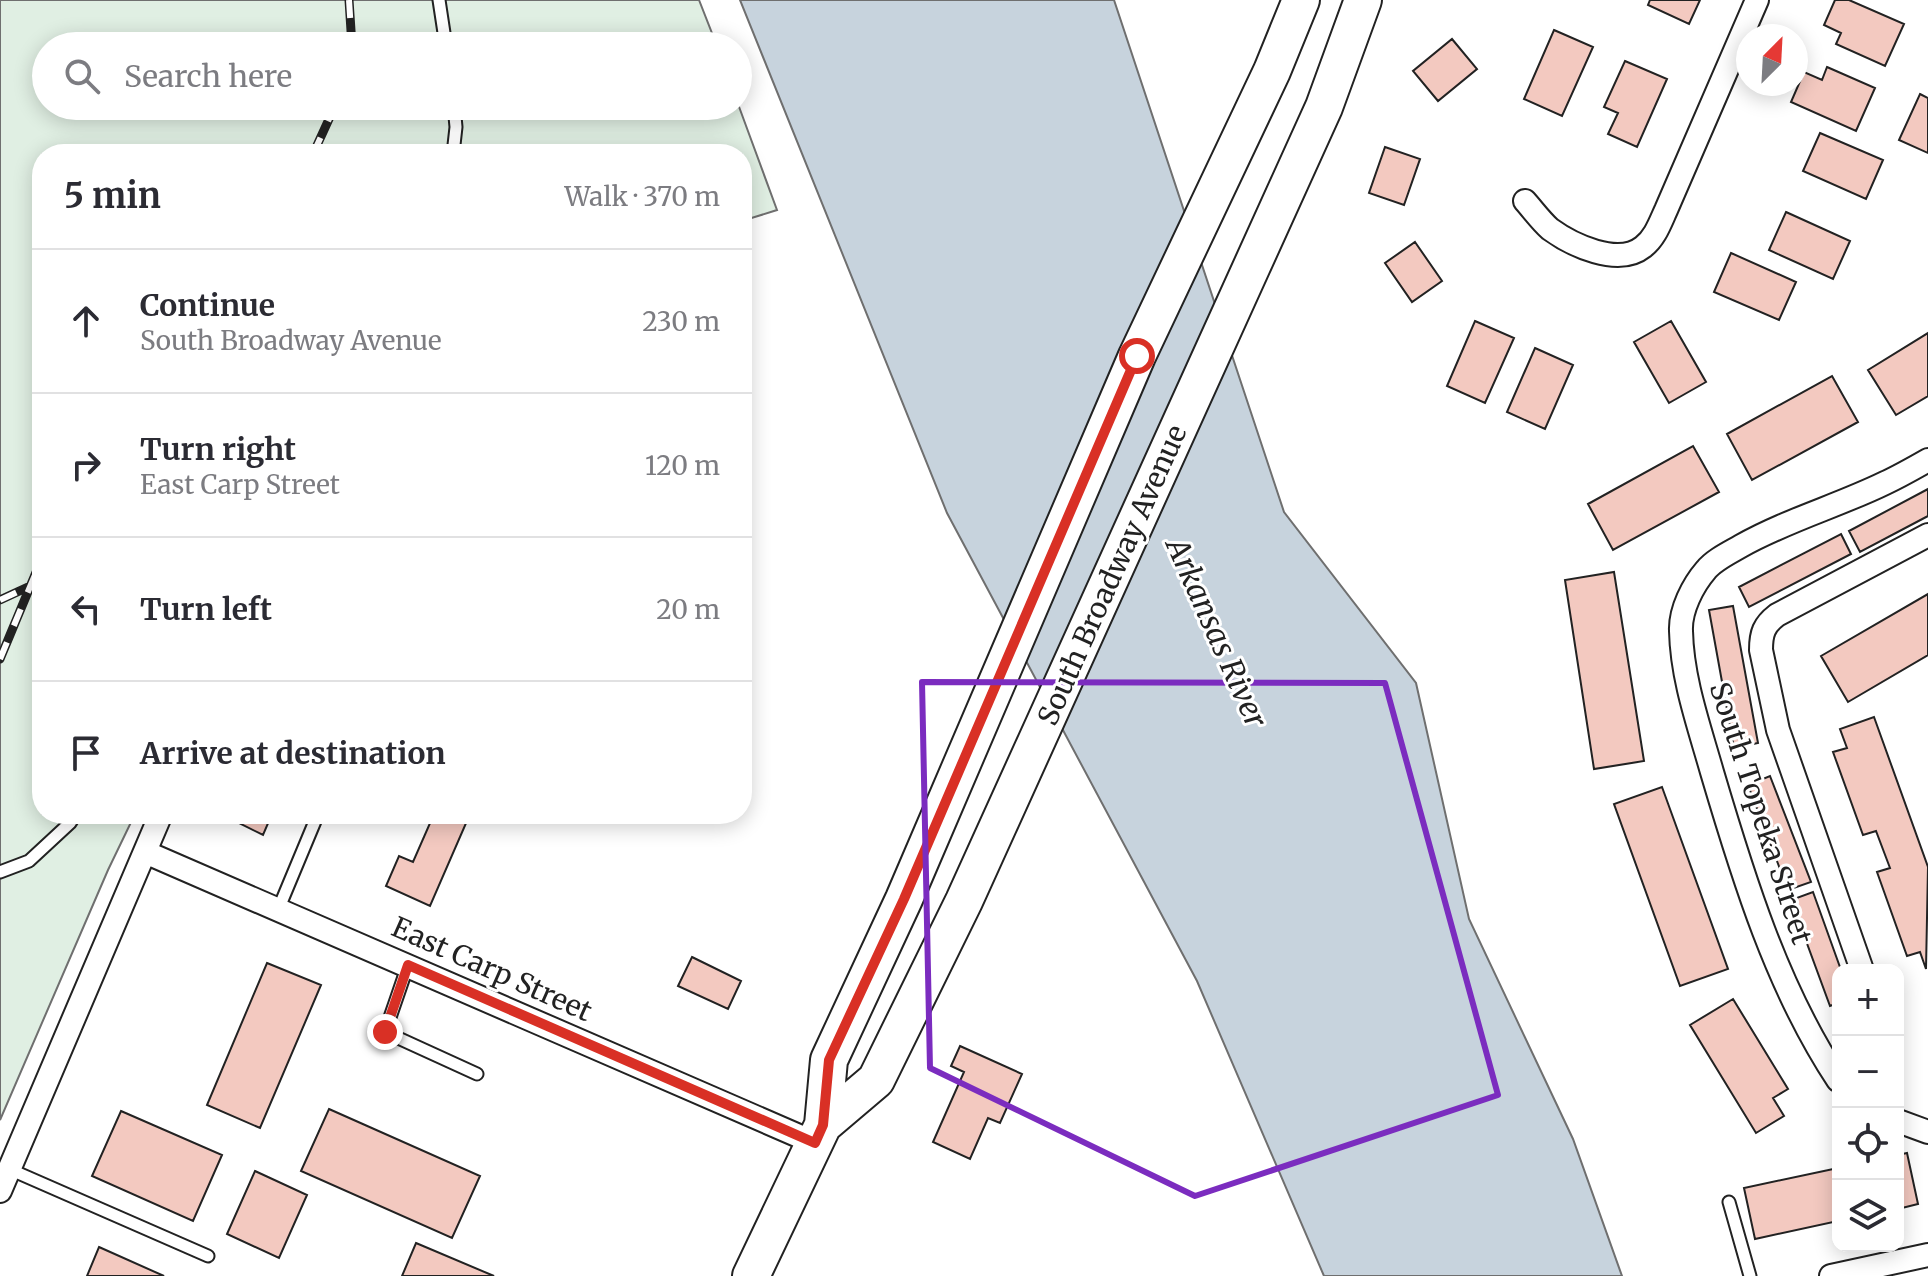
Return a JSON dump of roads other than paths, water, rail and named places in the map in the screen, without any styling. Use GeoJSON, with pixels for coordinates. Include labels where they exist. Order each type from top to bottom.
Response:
{"type":"FeatureCollection","features":[{"type":"Feature","properties":{"kind":"main road","name":"South Broadway Avenue"},"geometry":{"type":"LineString","coordinates":[[751,1276],[819,1134],[829,1060],[904,899],[1137,356],[1272,71],[1301,0]]}},
{"type":"Feature","properties":{"kind":"main road","name":"South Broadway Avenue"},"geometry":{"type":"LineString","coordinates":[[819,1134],[876,1080],[964,901],[1324,107],[1363,0]]}},
{"type":"Feature","properties":{"kind":"street"},"geometry":{"type":"LineString","coordinates":[[1525,201],[1549,228],[1576,243],[1611,254],[1642,249],[1653,237],[1666,210],[1757,0]]}},
{"type":"Feature","properties":{"kind":"street","name":"South Topeka Street"},"geometry":{"type":"LineString","coordinates":[[1832,1068],[1805,1027],[1774,956],[1730,829],[1690,695],[1680,628],[1695,585],[1708,567],[1768,531],[1885,483],[1928,460]]}},
{"type":"Feature","properties":{"kind":"street","name":"South Topeka Street"},"geometry":{"type":"LineString","coordinates":[[1860,964],[1778,730],[1761,638],[1765,624],[1777,615],[1928,535]]}},
{"type":"Feature","properties":{"kind":"street"},"geometry":{"type":"LineString","coordinates":[[0,1191],[157,824]]}},
{"type":"Feature","properties":{"kind":"street","name":"East Carp Street"},"geometry":{"type":"LineString","coordinates":[[145,852],[408,965],[819,1134]]}},
{"type":"Feature","properties":{"kind":"street"},"geometry":{"type":"LineString","coordinates":[[1904,1123],[1928,1132]]}},
{"type":"Feature","properties":{"kind":"street"},"geometry":{"type":"LineString","coordinates":[[1831,1276],[1928,1255]]}},
{"type":"Feature","properties":{"kind":"lane"},"geometry":{"type":"LineString","coordinates":[[439,0],[444,32]]}},
{"type":"Feature","properties":{"kind":"lane"},"geometry":{"type":"LineString","coordinates":[[454,144],[455,120]]}},
{"type":"Feature","properties":{"kind":"lane"},"geometry":{"type":"LineString","coordinates":[[0,872],[29,861],[69,824]]}},
{"type":"Feature","properties":{"kind":"lane"},"geometry":{"type":"LineString","coordinates":[[278,910],[314,824]]}},
{"type":"Feature","properties":{"kind":"lane"},"geometry":{"type":"LineString","coordinates":[[408,965],[385,1032],[477,1074]]}},
{"type":"Feature","properties":{"kind":"lane"},"geometry":{"type":"LineString","coordinates":[[9,1169],[208,1256]]}},
{"type":"Feature","properties":{"kind":"lane"},"geometry":{"type":"LineString","coordinates":[[1729,1202],[1750,1276]]}},
{"type":"Feature","properties":{"kind":"water","name":"Arkansas River"},"geometry":{"type":"Polygon","coordinates":[[[740,0],[1114,0],[1284,512],[1416,683],[1469,919],[1573,1139],[1622,1276],[1324,1276],[1197,981],[947,513],[740,0]]]}},
{"type":"Feature","properties":{"kind":"railway"},"geometry":{"type":"LineString","coordinates":[[349,0],[351,32]]}},
{"type":"Feature","properties":{"kind":"railway"},"geometry":{"type":"LineString","coordinates":[[318,144],[329,120]]}},
{"type":"Feature","properties":{"kind":"railway"},"geometry":{"type":"LineString","coordinates":[[0,659],[32,582]]}},
{"type":"Feature","properties":{"kind":"railway"},"geometry":{"type":"LineString","coordinates":[[0,600],[28,587]]}}]}
